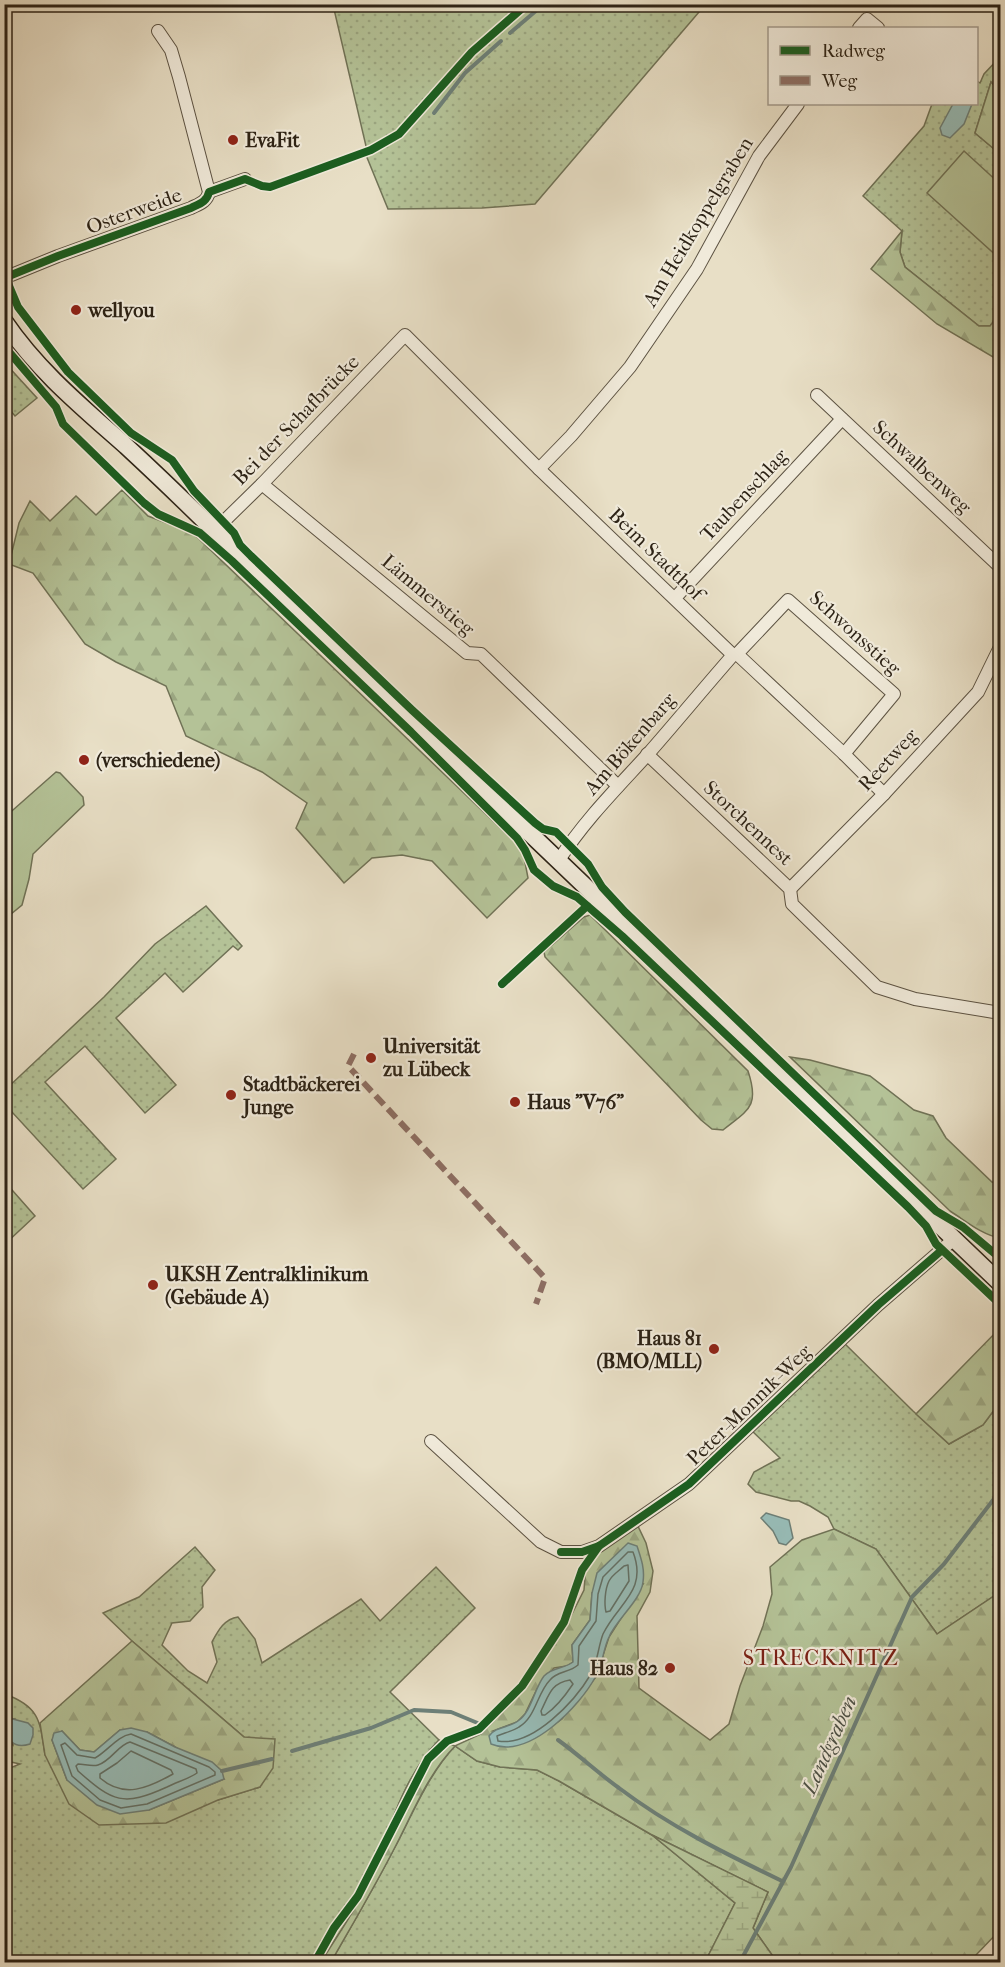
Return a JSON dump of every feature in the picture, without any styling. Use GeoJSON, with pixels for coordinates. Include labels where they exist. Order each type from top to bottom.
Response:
{"type":"FeatureCollection","features":[{"type":"Feature","properties":{"kind":"main road"},"geometry":{"type":"LineString","coordinates":[[4,321],[40,368],[165,482],[1000,1283]]}},
{"type":"Feature","properties":{"kind":"street","name":"Osterweide"},"geometry":{"type":"LineString","coordinates":[[4,278],[191,208],[208,198],[209,192],[171,50],[158,31]]}},
{"type":"Feature","properties":{"kind":"street","name":"Am Heidkoppelgraben"},"geometry":{"type":"LineString","coordinates":[[539,470],[572,436],[630,367],[697,269],[759,156],[797,105]]}},
{"type":"Feature","properties":{"kind":"street","name":"Osterweide"},"geometry":{"type":"LineString","coordinates":[[209,192],[245,179]]}},
{"type":"Feature","properties":{"kind":"street","name":"Beim Stadthof"},"geometry":{"type":"LineString","coordinates":[[405,334],[539,470],[884,794]]}},
{"type":"Feature","properties":{"kind":"street","name":"Bei der Schafbrücke"},"geometry":{"type":"LineString","coordinates":[[214,531],[405,334]]}},
{"type":"Feature","properties":{"kind":"street","name":"Schwalbenweg"},"geometry":{"type":"LineString","coordinates":[[817,395],[1000,567]]}},
{"type":"Feature","properties":{"kind":"street","name":"Taubenschlag"},"geometry":{"type":"LineString","coordinates":[[675,598],[842,419]]}},
{"type":"Feature","properties":{"kind":"street","name":"Lämmerstieg"},"geometry":{"type":"LineString","coordinates":[[262,484],[467,653],[481,654],[618,786]]}},
{"type":"Feature","properties":{"kind":"street","name":"Schwonsstieg"},"geometry":{"type":"LineString","coordinates":[[735,655],[788,600],[894,694],[844,754]]}},
{"type":"Feature","properties":{"kind":"street","name":"Reetweg"},"geometry":{"type":"LineString","coordinates":[[790,890],[884,794],[978,692],[1000,647]]}},
{"type":"Feature","properties":{"kind":"street","name":"Am Bökenbarg"},"geometry":{"type":"LineString","coordinates":[[559,860],[569,844],[618,786],[735,655]]}},
{"type":"Feature","properties":{"kind":"street","name":"Storchennest"},"geometry":{"type":"LineString","coordinates":[[647,754],[790,890],[792,904],[877,987],[915,999],[1000,1013]]}},
{"type":"Feature","properties":{"kind":"street","name":"Peter-Monnik-Weg"},"geometry":{"type":"LineString","coordinates":[[431,1441],[541,1542],[561,1552],[582,1552],[599,1546],[689,1484],[878,1305],[954,1239]]}},
{"type":"Feature","properties":{"kind":"green space"},"geometry":{"type":"Polygon","coordinates":[[[333,4],[705,5],[535,204],[482,208],[388,209],[366,155],[366,146],[333,4]]]}},
{"type":"Feature","properties":{"kind":"green space"},"geometry":{"type":"Polygon","coordinates":[[[1000,57],[1000,92],[991,82],[975,133],[1000,154],[1000,313],[990,326],[979,326],[905,267],[900,252],[902,231],[863,196],[924,126],[932,105],[978,105],[978,82],[980,83],[984,74],[1000,57]]]}},
{"type":"Feature","properties":{"kind":"green space"},"geometry":{"type":"Polygon","coordinates":[[[991,82],[1000,92],[1000,154],[975,133],[991,82]]]}},
{"type":"Feature","properties":{"kind":"green space"},"geometry":{"type":"Polygon","coordinates":[[[964,151],[1000,184],[1000,259],[927,193],[964,151]]]}},
{"type":"Feature","properties":{"kind":"green space"},"geometry":{"type":"Polygon","coordinates":[[[902,231],[900,252],[905,267],[979,326],[990,326],[1000,313],[1000,356],[993,357],[937,324],[871,269],[902,231]]]}},
{"type":"Feature","properties":{"kind":"green space"},"geometry":{"type":"Polygon","coordinates":[[[5,363],[37,398],[15,416],[5,404],[5,363]]]}},
{"type":"Feature","properties":{"kind":"green space"},"geometry":{"type":"Polygon","coordinates":[[[122,490],[148,516],[188,531],[198,538],[517,844],[524,857],[528,878],[487,918],[432,861],[402,855],[372,858],[344,883],[296,828],[307,803],[262,772],[186,736],[166,686],[85,644],[33,573],[9,564],[19,523],[30,501],[50,521],[76,496],[96,515],[122,490]]]}},
{"type":"Feature","properties":{"kind":"green space"},"geometry":{"type":"Polygon","coordinates":[[[56,772],[60,773],[83,797],[84,805],[33,854],[22,905],[5,919],[5,817],[56,772]]]}},
{"type":"Feature","properties":{"kind":"green space"},"geometry":{"type":"Polygon","coordinates":[[[206,906],[242,946],[238,950],[233,946],[183,992],[165,973],[116,1018],[176,1085],[145,1113],[85,1046],[45,1082],[116,1159],[83,1189],[12,1112],[5,1119],[5,1090],[104,997],[155,944],[206,906]]]}},
{"type":"Feature","properties":{"kind":"green space"},"geometry":{"type":"Polygon","coordinates":[[[590,915],[748,1071],[753,1093],[752,1100],[745,1112],[723,1130],[712,1129],[701,1120],[545,957],[544,952],[584,917],[590,915]]]}},
{"type":"Feature","properties":{"kind":"green space"},"geometry":{"type":"Polygon","coordinates":[[[790,1057],[870,1076],[914,1110],[933,1116],[946,1138],[992,1182],[1000,1185],[1000,1238],[980,1231],[950,1211],[790,1057]]]}},
{"type":"Feature","properties":{"kind":"green space"},"geometry":{"type":"Polygon","coordinates":[[[5,1182],[35,1216],[5,1244],[5,1182]]]}},
{"type":"Feature","properties":{"kind":"green space"},"geometry":{"type":"Polygon","coordinates":[[[1000,1328],[1000,1402],[983,1425],[949,1444],[916,1414],[1000,1328]]]}},
{"type":"Feature","properties":{"kind":"green space"},"geometry":{"type":"Polygon","coordinates":[[[841,1340],[949,1444],[983,1425],[1000,1402],[1000,1592],[937,1634],[876,1549],[834,1529],[828,1517],[810,1506],[799,1501],[756,1492],[748,1484],[754,1472],[780,1458],[749,1428],[841,1340]]]}},
{"type":"Feature","properties":{"kind":"green space"},"geometry":{"type":"Polygon","coordinates":[[[636,1522],[646,1543],[653,1571],[650,1592],[637,1616],[639,1688],[710,1740],[729,1724],[740,1686],[763,1626],[772,1594],[770,1567],[802,1540],[834,1529],[876,1549],[937,1634],[1000,1592],[1000,1930],[975,1956],[979,1962],[777,1962],[753,1928],[768,1892],[652,1835],[537,1770],[500,1767],[477,1761],[455,1746],[481,1734],[523,1691],[569,1620],[584,1590],[586,1565],[582,1554],[636,1522]],[[643,1584],[592,1593],[590,1620],[572,1645],[573,1662],[567,1666],[554,1668],[537,1689],[525,1714],[517,1722],[493,1731],[534,1738],[562,1719],[596,1677],[609,1637],[643,1584]]]}},
{"type":"Feature","properties":{"kind":"green space"},"geometry":{"type":"Polygon","coordinates":[[[195,1547],[215,1570],[202,1587],[203,1607],[190,1621],[172,1623],[162,1645],[188,1671],[207,1683],[217,1662],[212,1642],[222,1626],[229,1620],[238,1617],[255,1639],[262,1663],[361,1599],[380,1621],[436,1567],[475,1608],[390,1692],[439,1740],[425,1757],[402,1796],[359,1900],[320,1962],[5,1962],[5,1770],[20,1764],[11,1762],[5,1754],[4,1736],[13,1745],[15,1719],[5,1717],[5,1694],[17,1699],[32,1710],[42,1733],[45,1755],[218,1800],[260,1787],[244,1737],[132,1641],[103,1613],[139,1597],[195,1547]]]}},
{"type":"Feature","properties":{"kind":"green space"},"geometry":{"type":"Polygon","coordinates":[[[132,1641],[244,1737],[275,1739],[273,1768],[260,1787],[218,1800],[166,1823],[99,1825],[69,1804],[45,1755],[40,1723],[132,1641]],[[120,1730],[94,1752],[80,1750],[62,1731],[52,1740],[67,1780],[149,1810],[224,1779],[147,1732],[120,1730]]]}},
{"type":"Feature","properties":{"kind":"green space"},"geometry":{"type":"Polygon","coordinates":[[[439,1740],[455,1746],[428,1782],[379,1878],[331,1962],[321,1962],[359,1900],[402,1796],[425,1757],[439,1740]]]}},
{"type":"Feature","properties":{"kind":"green space"},"geometry":{"type":"Polygon","coordinates":[[[455,1746],[477,1761],[500,1767],[537,1770],[559,1781],[652,1835],[735,1903],[705,1962],[331,1962],[379,1878],[429,1782],[455,1746]]]}},
{"type":"Feature","properties":{"kind":"green space"},"geometry":{"type":"Polygon","coordinates":[[[652,1835],[768,1892],[753,1928],[777,1962],[705,1962],[735,1903],[652,1835]]]}},
{"type":"Feature","properties":{"kind":"water"},"geometry":{"type":"Polygon","coordinates":[[[952,105],[972,105],[964,124],[950,138],[942,135],[940,128],[952,105]]]}},
{"type":"Feature","properties":{"kind":"water"},"geometry":{"type":"Polygon","coordinates":[[[766,1513],[789,1520],[793,1538],[786,1545],[779,1543],[773,1531],[761,1518],[766,1513]]]}},
{"type":"Feature","properties":{"kind":"water"},"geometry":{"type":"Polygon","coordinates":[[[628,1543],[637,1546],[641,1559],[643,1577],[641,1589],[612,1630],[598,1671],[588,1688],[566,1715],[537,1737],[506,1747],[491,1744],[489,1736],[492,1733],[523,1717],[544,1676],[573,1662],[572,1645],[590,1620],[592,1593],[597,1573],[628,1543]]]}},
{"type":"Feature","properties":{"kind":"water"},"geometry":{"type":"Polygon","coordinates":[[[5,1717],[28,1723],[33,1728],[30,1744],[22,1746],[5,1736],[5,1717]]]}},
{"type":"Feature","properties":{"kind":"water"},"geometry":{"type":"Polygon","coordinates":[[[131,1728],[147,1732],[175,1747],[212,1762],[222,1771],[224,1779],[149,1810],[120,1814],[97,1805],[67,1780],[52,1740],[54,1733],[62,1731],[80,1750],[94,1752],[120,1730],[131,1728]]]}},
{"type":"Feature","properties":{"kind":"waterway"},"geometry":{"type":"LineString","coordinates":[[510,33],[544,4]]}},
{"type":"Feature","properties":{"kind":"waterway"},"geometry":{"type":"LineString","coordinates":[[434,113],[465,73],[501,41]]}},
{"type":"Feature","properties":{"kind":"waterway","name":"Landgraben"},"geometry":{"type":"LineString","coordinates":[[740,1962],[791,1867],[912,1597],[944,1564],[1000,1491]]}},
{"type":"Feature","properties":{"kind":"waterway"},"geometry":{"type":"LineString","coordinates":[[292,1751],[371,1728],[414,1710],[451,1712],[480,1724]]}},
{"type":"Feature","properties":{"kind":"waterway"},"geometry":{"type":"LineString","coordinates":[[558,1740],[611,1782],[658,1815],[719,1850],[782,1881]]}},
{"type":"Feature","properties":{"kind":"waterway"},"geometry":{"type":"LineString","coordinates":[[222,1771],[272,1759]]}},
{"type":"Feature","properties":{"kind":"marked path"},"geometry":{"type":"LineString","coordinates":[[354,1054],[348,1066],[545,1278],[536,1304]]}},
{"type":"Feature","properties":{"kind":"cycle path"},"geometry":{"type":"LineString","coordinates":[[4,278],[191,208],[205,200],[209,192],[245,179],[270,187],[371,150],[399,134],[472,52],[527,4]]}},
{"type":"Feature","properties":{"kind":"cycle path"},"geometry":{"type":"LineString","coordinates":[[4,274],[18,307],[68,372],[131,433],[172,460],[194,491],[234,533],[240,545],[251,556],[412,710],[535,823],[543,829],[556,832],[588,864],[602,887],[625,912],[936,1211],[963,1227],[1000,1258]]}},
{"type":"Feature","properties":{"kind":"cycle path"},"geometry":{"type":"LineString","coordinates":[[4,346],[56,407],[63,424],[144,503],[158,514],[200,533],[232,561],[411,732],[517,838],[534,870],[553,886],[577,897],[622,936],[908,1207],[926,1226],[936,1244],[1000,1304]]}},
{"type":"Feature","properties":{"kind":"cycle path"},"geometry":{"type":"LineString","coordinates":[[502,984],[587,906]]}},
{"type":"Feature","properties":{"kind":"cycle path"},"geometry":{"type":"LineString","coordinates":[[561,1552],[582,1552],[599,1546],[689,1484],[878,1305],[942,1250]]}},
{"type":"Feature","properties":{"kind":"cycle path"},"geometry":{"type":"LineString","coordinates":[[315,1962],[334,1928],[358,1896],[428,1759],[447,1741],[479,1729],[522,1686],[564,1622],[582,1570],[599,1546]]}},
{"type":"Feature","properties":{"kind":"place","name":"EvaFit"},"geometry":{"type":"Point","coordinates":[233,140]}},
{"type":"Feature","properties":{"kind":"place","name":"wellyou"},"geometry":{"type":"Point","coordinates":[76,310]}},
{"type":"Feature","properties":{"kind":"place","name":"(verschiedene)"},"geometry":{"type":"Point","coordinates":[84,760]}},
{"type":"Feature","properties":{"kind":"place","name":"Universität zu Lübeck"},"geometry":{"type":"Point","coordinates":[371,1058]}},
{"type":"Feature","properties":{"kind":"place","name":"Stadtbäckerei Junge"},"geometry":{"type":"Point","coordinates":[231,1095]}},
{"type":"Feature","properties":{"kind":"place","name":"Haus \"V76\""},"geometry":{"type":"Point","coordinates":[515,1102]}},
{"type":"Feature","properties":{"kind":"place","name":"UKSH Zentralklinikum (Gebäude A)"},"geometry":{"type":"Point","coordinates":[153,1285]}},
{"type":"Feature","properties":{"kind":"place","name":"Haus 81 (BMO/MLL)"},"geometry":{"type":"Point","coordinates":[714,1349]}},
{"type":"Feature","properties":{"kind":"place","name":"Haus 82"},"geometry":{"type":"Point","coordinates":[670,1668]}},
{"type":"Feature","properties":{"kind":"district","name":"STRECKNITZ"},"geometry":{"type":"Point","coordinates":[821,1658]}}]}
